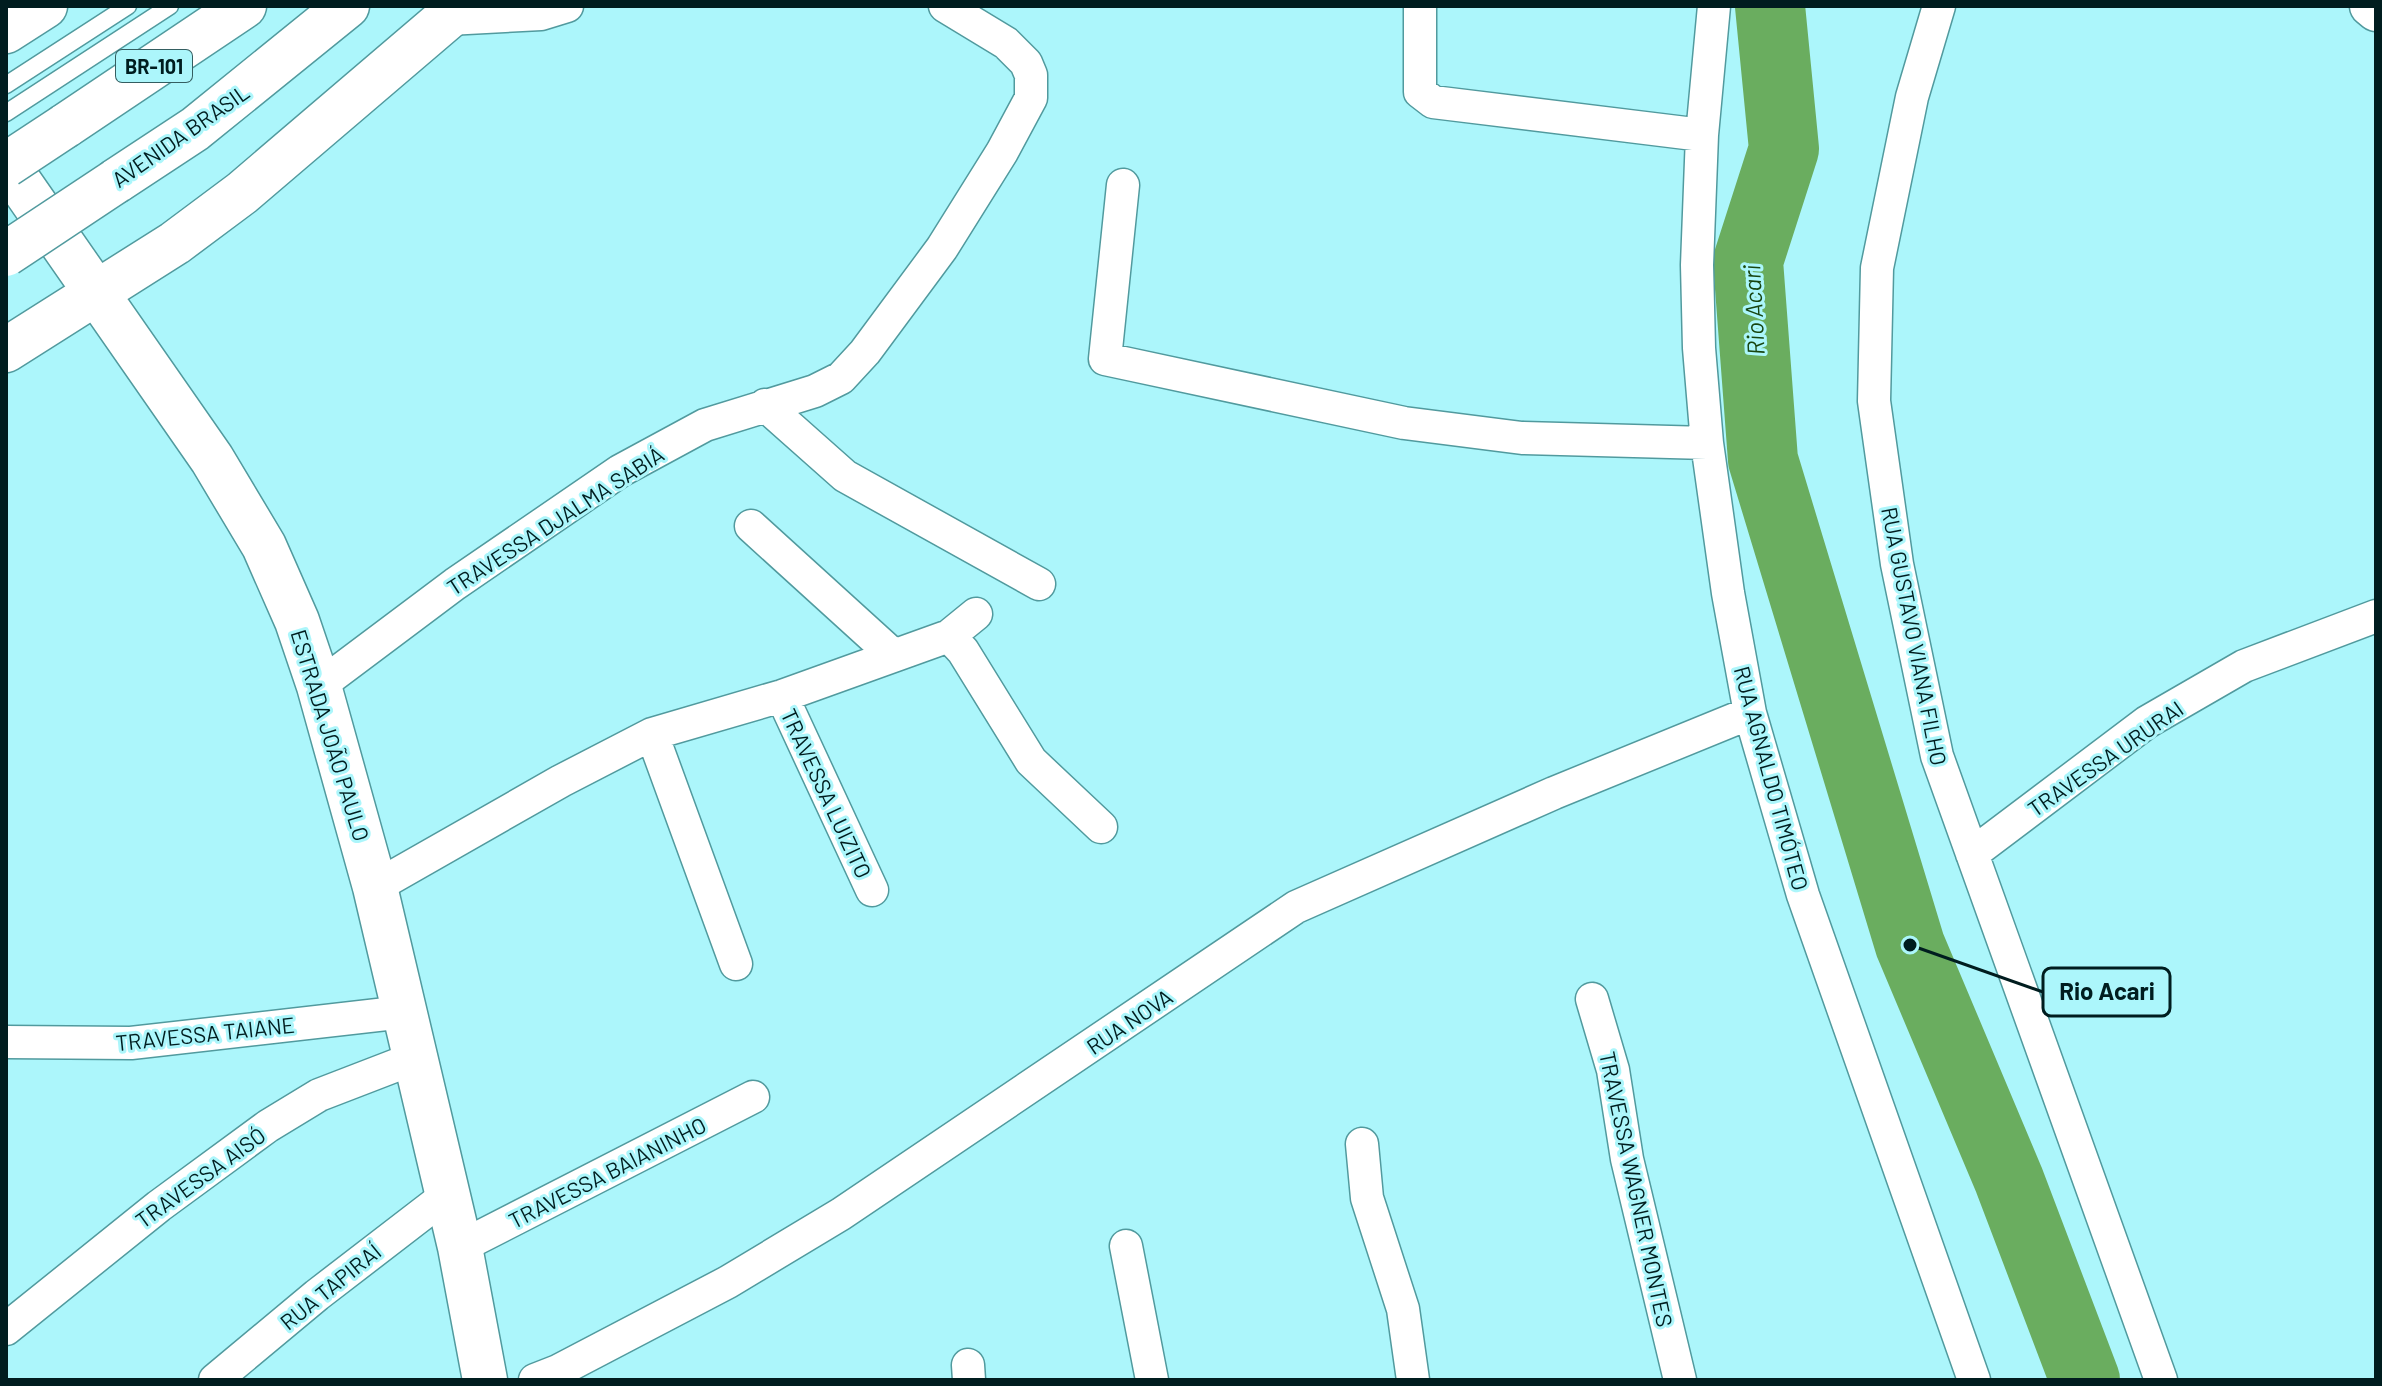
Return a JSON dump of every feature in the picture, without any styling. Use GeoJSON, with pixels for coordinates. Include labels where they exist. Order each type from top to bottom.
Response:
{"type":"FeatureCollection","features":[{"type":"Feature","properties":{"kind":"main road","name":"BR-101"},"geometry":{"type":"LineString","coordinates":[[6,164],[244,6]]}},
{"type":"Feature","properties":{"kind":"main road","name":"AVENIDA BRASIL"},"geometry":{"type":"LineString","coordinates":[[6,254],[195,129],[347,6]]}},
{"type":"Feature","properties":{"kind":"main road"},"geometry":{"type":"LineString","coordinates":[[6,350],[175,243],[242,193],[454,13]]}},
{"type":"Feature","properties":{"kind":"main road","name":"ESTRADA JOÃO PAULO"},"geometry":{"type":"LineString","coordinates":[[6,164],[212,459],[264,546],[297,621],[319,686],[375,887],[460,1247],[485,1380]]}},
{"type":"Feature","properties":{"kind":"street"},"geometry":{"type":"LineString","coordinates":[[454,13],[541,14],[567,6]]}},
{"type":"Feature","properties":{"kind":"street","name":"TRAVESSA DJALMA SABIÁ"},"geometry":{"type":"LineString","coordinates":[[319,686],[455,584],[620,471],[705,425],[815,391],[841,378],[865,352],[949,236],[1002,152],[1031,98],[1032,86],[1026,63],[1006,43],[945,6]]}},
{"type":"Feature","properties":{"kind":"street"},"geometry":{"type":"LineString","coordinates":[[1420,6],[1418,79],[1420,92],[1433,102],[1702,135]]}},
{"type":"Feature","properties":{"kind":"street","name":"RUA AGNALDO TIMÓTEO"},"geometry":{"type":"LineString","coordinates":[[1714,6],[1702,135],[1697,265],[1699,348],[1707,443],[1728,593],[1750,713],[1803,895],[1974,1380]]}},
{"type":"Feature","properties":{"kind":"street","name":"RUA GUSTAVO VIANA FILHO"},"geometry":{"type":"LineString","coordinates":[[1939,6],[1912,97],[1877,268],[1874,401],[1897,564],[1937,756],[2161,1380]]}},
{"type":"Feature","properties":{"kind":"street"},"geometry":{"type":"LineString","coordinates":[[2370,6],[2376,11]]}},
{"type":"Feature","properties":{"kind":"street"},"geometry":{"type":"LineString","coordinates":[[1123,185],[1105,359],[1404,423],[1522,438],[1707,443]]}},
{"type":"Feature","properties":{"kind":"street"},"geometry":{"type":"LineString","coordinates":[[765,405],[845,476],[1039,584]]}},
{"type":"Feature","properties":{"kind":"street"},"geometry":{"type":"LineString","coordinates":[[751,526],[893,655]]}},
{"type":"Feature","properties":{"kind":"street"},"geometry":{"type":"LineString","coordinates":[[375,887],[561,781],[652,734],[782,696],[949,636],[976,614]]}},
{"type":"Feature","properties":{"kind":"street","name":"TRAVESSA URURAI"},"geometry":{"type":"LineString","coordinates":[[1972,854],[2147,722],[2244,666],[2376,616]]}},
{"type":"Feature","properties":{"kind":"street"},"geometry":{"type":"LineString","coordinates":[[949,636],[963,651],[1031,761],[1101,827]]}},
{"type":"Feature","properties":{"kind":"street","name":"TRAVESSA LUIZITO"},"geometry":{"type":"LineString","coordinates":[[782,696],[872,890]]}},
{"type":"Feature","properties":{"kind":"street","name":"RUA NOVA"},"geometry":{"type":"LineString","coordinates":[[535,1380],[728,1282],[841,1214],[1296,907],[1554,793],[1750,713]]}},
{"type":"Feature","properties":{"kind":"street"},"geometry":{"type":"LineString","coordinates":[[652,734],[736,964]]}},
{"type":"Feature","properties":{"kind":"street","name":"TRAVESSA WAGNER MONTES"},"geometry":{"type":"LineString","coordinates":[[1592,999],[1613,1070],[1627,1159],[1680,1380]]}},
{"type":"Feature","properties":{"kind":"street","name":"TRAVESSA TAIANE"},"geometry":{"type":"LineString","coordinates":[[6,1042],[131,1043],[404,1012]]}},
{"type":"Feature","properties":{"kind":"street","name":"TRAVESSA AISÓ"},"geometry":{"type":"LineString","coordinates":[[6,1329],[159,1206],[268,1126],[319,1095],[415,1058]]}},
{"type":"Feature","properties":{"kind":"street","name":"TRAVESSA BAIANINHO"},"geometry":{"type":"LineString","coordinates":[[460,1247],[753,1097]]}},
{"type":"Feature","properties":{"kind":"street"},"geometry":{"type":"LineString","coordinates":[[1362,1144],[1367,1198],[1403,1309],[1413,1380]]}},
{"type":"Feature","properties":{"kind":"street","name":"RUA TAPIRAÍ"},"geometry":{"type":"LineString","coordinates":[[215,1380],[317,1295],[447,1195]]}},
{"type":"Feature","properties":{"kind":"street"},"geometry":{"type":"LineString","coordinates":[[1126,1246],[1152,1380]]}},
{"type":"Feature","properties":{"kind":"lane"},"geometry":{"type":"LineString","coordinates":[[6,85],[128,6]]}},
{"type":"Feature","properties":{"kind":"lane"},"geometry":{"type":"LineString","coordinates":[[6,113],[170,6]]}},
{"type":"Feature","properties":{"kind":"waterway","name":"Rio Acari"},"geometry":{"type":"LineString","coordinates":[[1770,6],[1784,149],[1748,261],[1763,460],[1910,945],[2009,1180],[2085,1380]]}},
{"type":"Feature","properties":{"kind":"place","name":"Rio Acari"},"geometry":{"type":"Point","coordinates":[1910,945]}}]}
